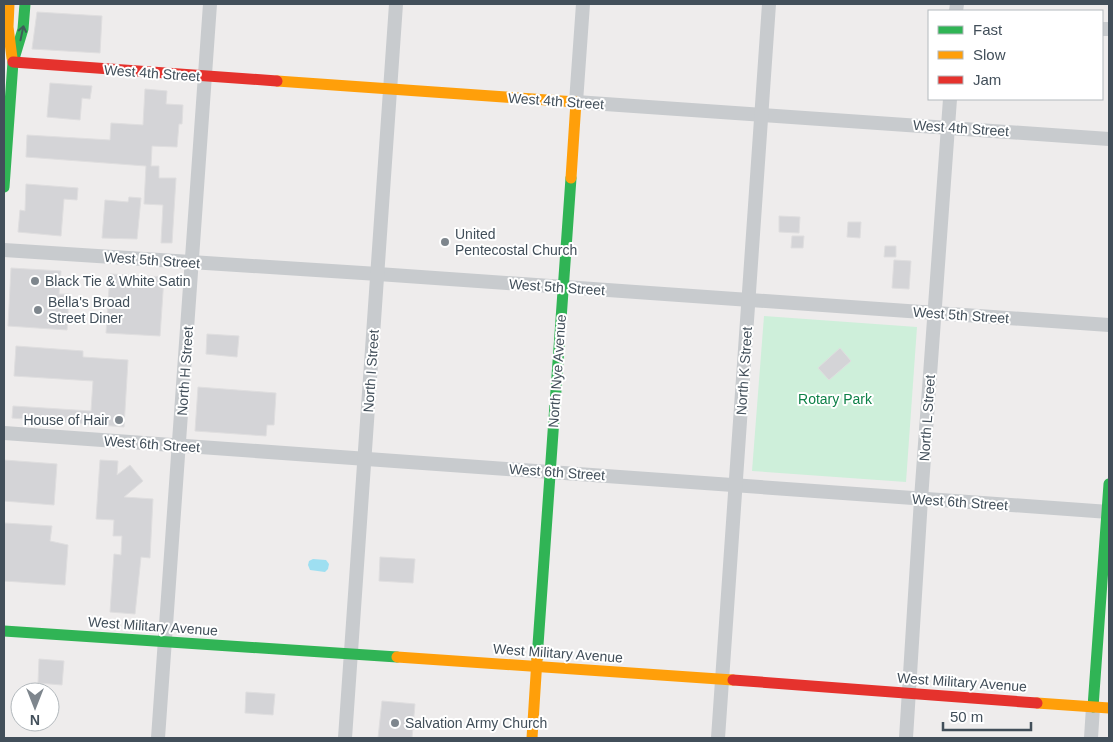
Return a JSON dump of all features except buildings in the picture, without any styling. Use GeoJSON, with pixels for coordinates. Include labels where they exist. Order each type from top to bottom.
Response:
{"type":"FeatureCollection","features":[{"type":"Feature","properties":{"kind":"main road"},"geometry":{"type":"LineString","coordinates":[[4,187],[9,4]]}},
{"type":"Feature","properties":{"kind":"main road"},"geometry":{"type":"LineString","coordinates":[[8,62],[23,29],[25,4]]}},
{"type":"Feature","properties":{"kind":"main road","name":"West 4th Street"},"geometry":{"type":"LineString","coordinates":[[8,62],[576,102]]}},
{"type":"Feature","properties":{"kind":"main road","name":"North Nye Avenue"},"geometry":{"type":"LineString","coordinates":[[532,738],[576,102]]}},
{"type":"Feature","properties":{"kind":"main road"},"geometry":{"type":"LineString","coordinates":[[1093,707],[1109,484]]}},
{"type":"Feature","properties":{"kind":"main road","name":"West Military Avenue"},"geometry":{"type":"LineString","coordinates":[[4,631],[537,666],[1109,708]]}},
{"type":"Feature","properties":{"kind":"street","name":"North H Street"},"geometry":{"type":"LineString","coordinates":[[158,738],[210,4]]}},
{"type":"Feature","properties":{"kind":"street","name":"North I Street"},"geometry":{"type":"LineString","coordinates":[[345,738],[396,4]]}},
{"type":"Feature","properties":{"kind":"street","name":"North Nye Avenue"},"geometry":{"type":"LineString","coordinates":[[576,102],[583,4]]}},
{"type":"Feature","properties":{"kind":"street","name":"North K Street"},"geometry":{"type":"LineString","coordinates":[[718,738],[770,4]]}},
{"type":"Feature","properties":{"kind":"street","name":"North L Street"},"geometry":{"type":"LineString","coordinates":[[906,738],[950,100]]}},
{"type":"Feature","properties":{"kind":"street","name":"West 4th Street"},"geometry":{"type":"LineString","coordinates":[[576,102],[1109,139]]}},
{"type":"Feature","properties":{"kind":"street","name":"West 5th Street"},"geometry":{"type":"LineString","coordinates":[[4,250],[1109,325]]}},
{"type":"Feature","properties":{"kind":"street","name":"West 6th Street"},"geometry":{"type":"LineString","coordinates":[[4,433],[1108,512]]}},
{"type":"Feature","properties":{"kind":"street"},"geometry":{"type":"LineString","coordinates":[[1091,738],[1093,707]]}},
{"type":"Feature","properties":{"kind":"green space","name":"Rotary Park"},"geometry":{"type":"Polygon","coordinates":[[[764,316],[917,327],[906,482],[752,471],[764,316]]]}},
{"type":"Feature","properties":{"kind":"water"},"geometry":{"type":"Polygon","coordinates":[[[313,559],[326,560],[329,564],[328,569],[325,572],[310,570],[309,561],[313,559]]]}},
{"type":"Feature","properties":{"kind":"traffic: fast"},"geometry":{"type":"LineString","coordinates":[[4,187],[13,62],[23,29],[25,4]]}},
{"type":"Feature","properties":{"kind":"traffic: fast"},"geometry":{"type":"LineString","coordinates":[[537,659],[571,178]]}},
{"type":"Feature","properties":{"kind":"traffic: fast"},"geometry":{"type":"LineString","coordinates":[[1093,707],[1109,484]]}},
{"type":"Feature","properties":{"kind":"traffic: fast"},"geometry":{"type":"LineString","coordinates":[[4,631],[397,657]]}},
{"type":"Feature","properties":{"kind":"traffic: slow"},"geometry":{"type":"LineString","coordinates":[[9,4],[8,27],[12,58]]}},
{"type":"Feature","properties":{"kind":"traffic: slow"},"geometry":{"type":"LineString","coordinates":[[277,81],[576,102],[571,178]]}},
{"type":"Feature","properties":{"kind":"traffic: slow"},"geometry":{"type":"LineString","coordinates":[[397,657],[733,680]]}},
{"type":"Feature","properties":{"kind":"traffic: slow"},"geometry":{"type":"LineString","coordinates":[[532,738],[537,659]]}},
{"type":"Feature","properties":{"kind":"traffic: slow"},"geometry":{"type":"LineString","coordinates":[[1037,703],[1109,708]]}},
{"type":"Feature","properties":{"kind":"traffic: jam"},"geometry":{"type":"LineString","coordinates":[[13,62],[277,81]]}},
{"type":"Feature","properties":{"kind":"traffic: jam"},"geometry":{"type":"LineString","coordinates":[[733,680],[1037,703]]}},
{"type":"Feature","properties":{"kind":"place","name":"United Pentecostal Church"},"geometry":{"type":"Point","coordinates":[445,242]}},
{"type":"Feature","properties":{"kind":"place","name":"Black Tie & White Satin"},"geometry":{"type":"Point","coordinates":[35,281]}},
{"type":"Feature","properties":{"kind":"place","name":"Bella's Broad Street Diner"},"geometry":{"type":"Point","coordinates":[38,310]}},
{"type":"Feature","properties":{"kind":"place","name":"House of Hair"},"geometry":{"type":"Point","coordinates":[119,420]}},
{"type":"Feature","properties":{"kind":"place","name":"Salvation Army Church"},"geometry":{"type":"Point","coordinates":[395,723]}}]}
